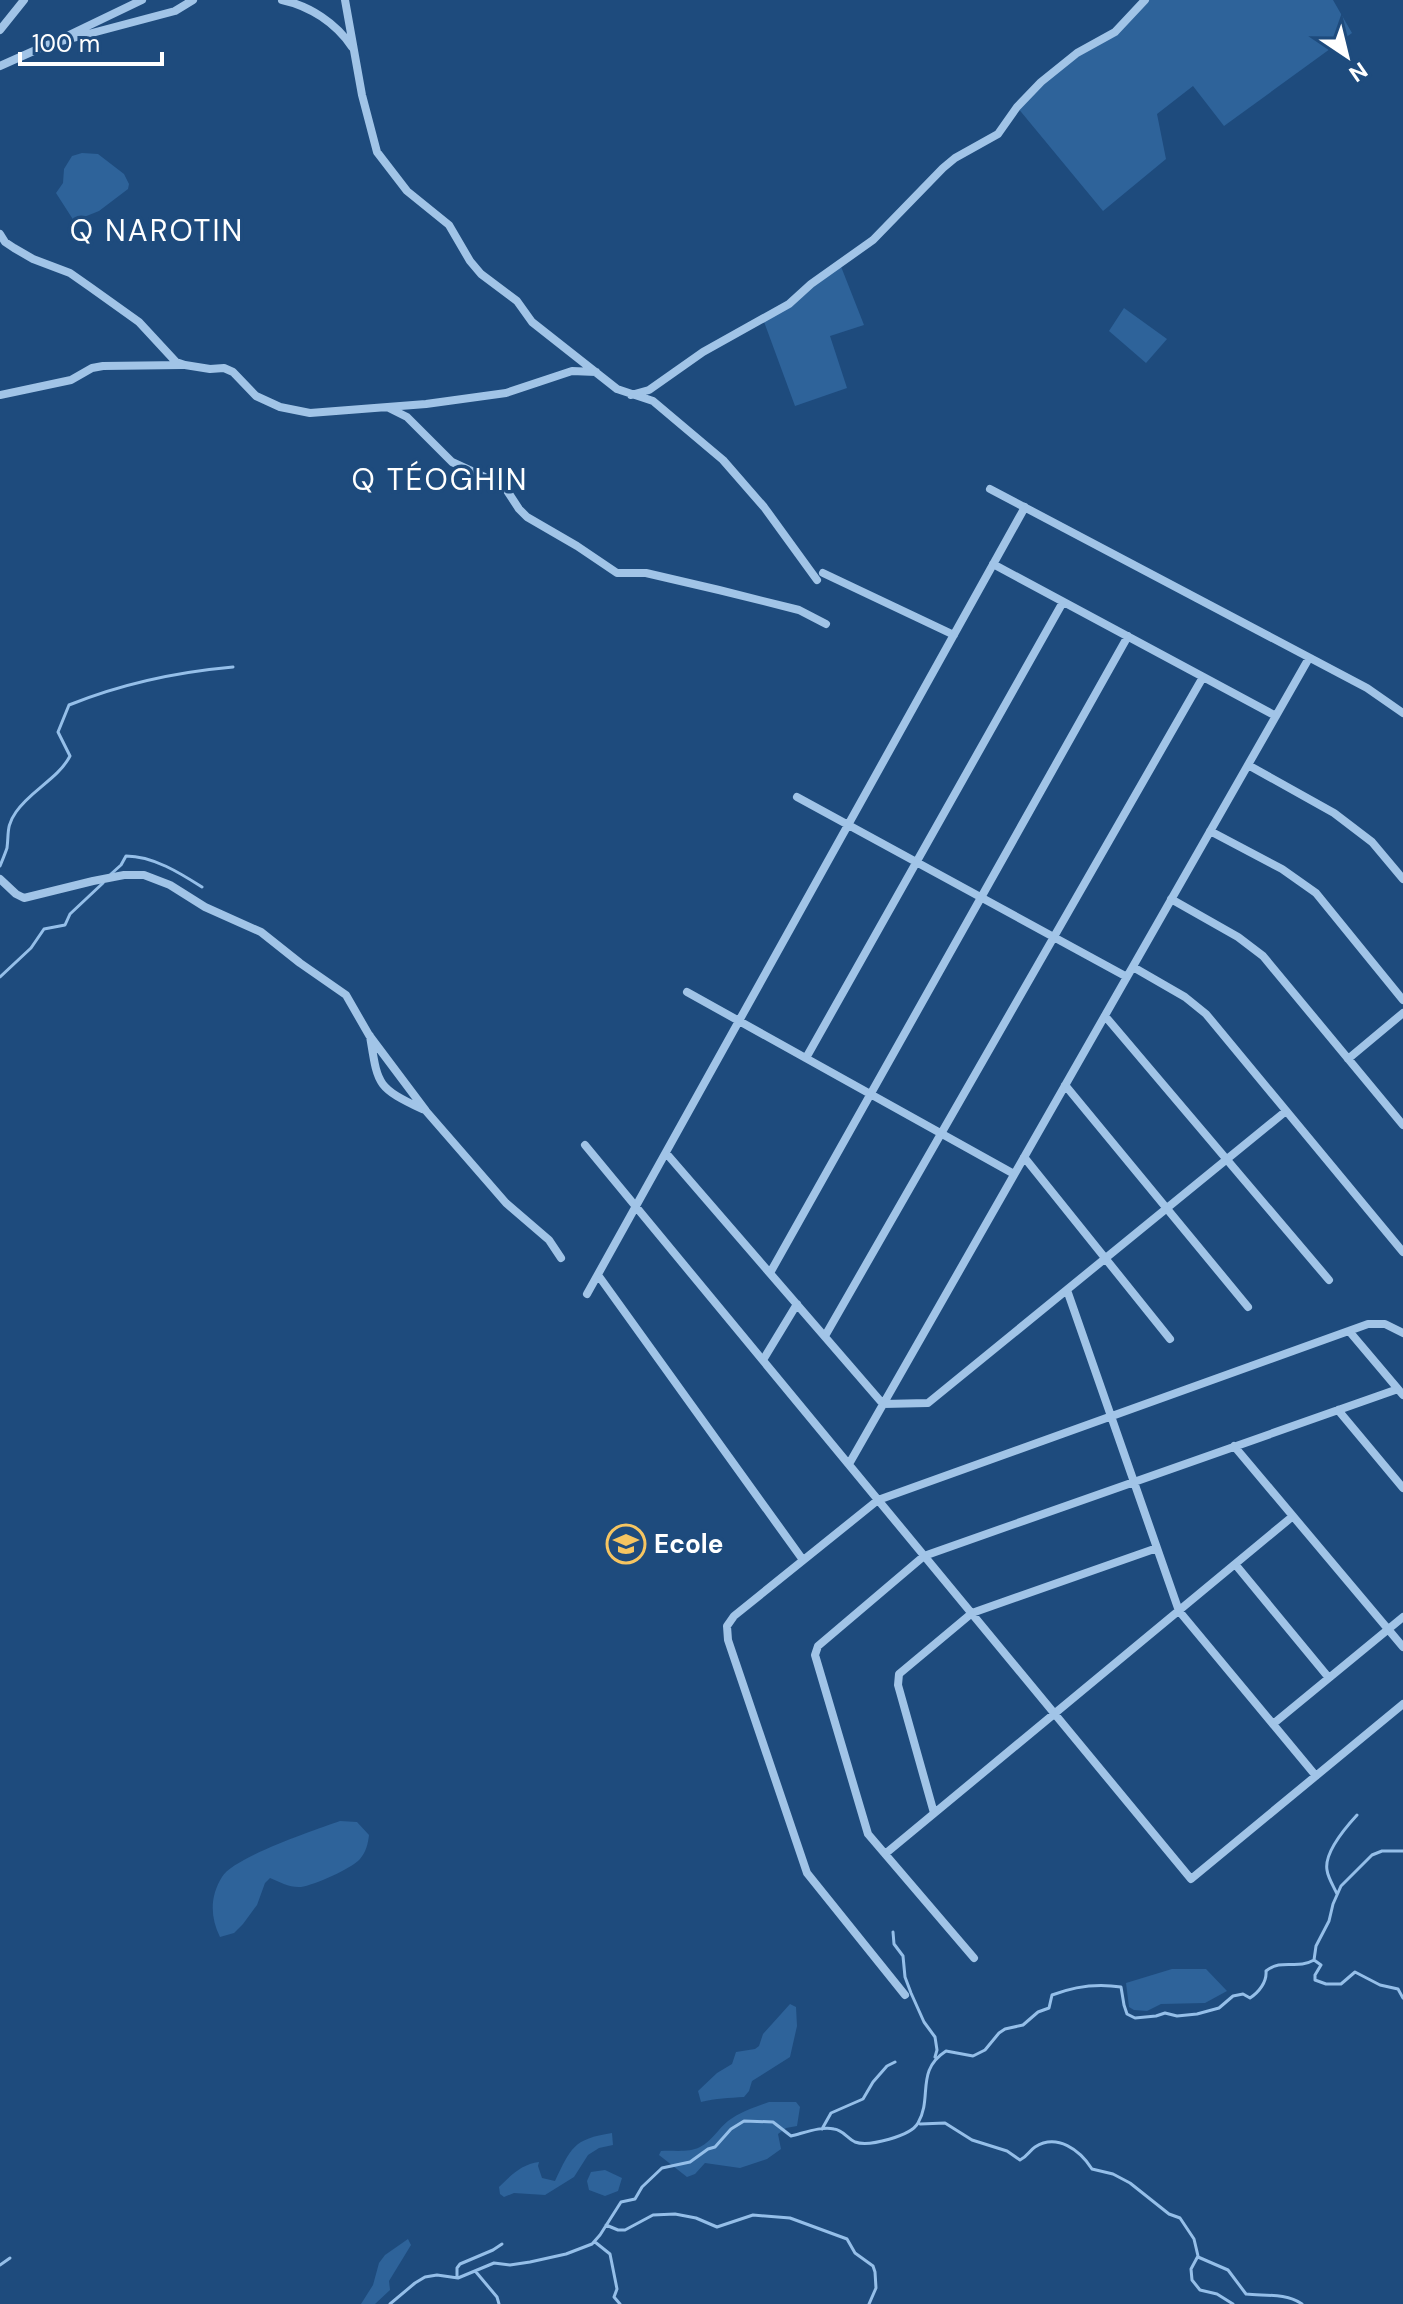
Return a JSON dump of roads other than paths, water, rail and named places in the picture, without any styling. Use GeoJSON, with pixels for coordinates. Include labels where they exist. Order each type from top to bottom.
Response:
{"type":"FeatureCollection","features":[{"type":"Feature","properties":{"kind":"street"},"geometry":{"type":"LineString","coordinates":[[0,30],[24,0]]}},
{"type":"Feature","properties":{"kind":"street"},"geometry":{"type":"LineString","coordinates":[[0,66],[142,0]]}},
{"type":"Feature","properties":{"kind":"street"},"geometry":{"type":"LineString","coordinates":[[43,46],[175,11],[193,0]]}},
{"type":"Feature","properties":{"kind":"street"},"geometry":{"type":"LineString","coordinates":[[282,0],[330,22],[345,35],[354,50]]}},
{"type":"Feature","properties":{"kind":"street"},"geometry":{"type":"LineString","coordinates":[[345,0],[362,95],[377,152],[407,191],[449,225],[481,274],[517,301],[532,322],[617,389],[653,401],[723,460],[820,577],[954,635]]}},
{"type":"Feature","properties":{"kind":"street"},"geometry":{"type":"LineString","coordinates":[[630,395],[657,386],[716,344],[789,304],[811,284],[873,240],[943,168],[998,134],[1017,107],[1041,82],[1077,53],[1115,32],[1145,0]]}},
{"type":"Feature","properties":{"kind":"street"},"geometry":{"type":"LineString","coordinates":[[0,234],[14,248],[70,273],[90,287],[139,322],[170,357],[185,365]]}},
{"type":"Feature","properties":{"kind":"street"},"geometry":{"type":"LineString","coordinates":[[0,249],[14,248]]}},
{"type":"Feature","properties":{"kind":"street"},"geometry":{"type":"LineString","coordinates":[[0,395],[71,380],[92,368],[103,366],[185,365],[224,368],[233,372],[256,396],[280,407],[310,413],[426,404],[506,393],[572,371],[596,372]]}},
{"type":"Feature","properties":{"kind":"street"},"geometry":{"type":"LineString","coordinates":[[389,407],[407,417],[452,462],[504,486],[527,517],[617,573],[646,573],[719,590],[799,610],[826,624]]}},
{"type":"Feature","properties":{"kind":"street"},"geometry":{"type":"LineString","coordinates":[[990,489],[1367,688],[1403,713]]}},
{"type":"Feature","properties":{"kind":"street"},"geometry":{"type":"LineString","coordinates":[[587,1294],[1025,507]]}},
{"type":"Feature","properties":{"kind":"street"},"geometry":{"type":"LineString","coordinates":[[993,564],[1276,716]]}},
{"type":"Feature","properties":{"kind":"street"},"geometry":{"type":"LineString","coordinates":[[806,1058],[1063,602]]}},
{"type":"Feature","properties":{"kind":"street"},"geometry":{"type":"LineString","coordinates":[[770,1273],[1128,636]]}},
{"type":"Feature","properties":{"kind":"street"},"geometry":{"type":"LineString","coordinates":[[849,1464],[1309,658]]}},
{"type":"Feature","properties":{"kind":"street"},"geometry":{"type":"LineString","coordinates":[[825,1336],[1203,677]]}},
{"type":"Feature","properties":{"kind":"street"},"geometry":{"type":"LineString","coordinates":[[1248,765],[1334,813],[1372,842],[1403,879]]}},
{"type":"Feature","properties":{"kind":"street"},"geometry":{"type":"LineString","coordinates":[[797,797],[1127,977]]}},
{"type":"Feature","properties":{"kind":"street"},"geometry":{"type":"LineString","coordinates":[[1210,831],[1282,869],[1316,893],[1403,1000]]}},
{"type":"Feature","properties":{"kind":"street"},"geometry":{"type":"LineString","coordinates":[[0,879],[24,898],[124,875],[144,875],[261,932],[346,995],[369,1035],[426,1111],[506,1203],[549,1240],[561,1258]]}},
{"type":"Feature","properties":{"kind":"street"},"geometry":{"type":"LineString","coordinates":[[1171,899],[1238,937],[1263,956],[1403,1125]]}},
{"type":"Feature","properties":{"kind":"street"},"geometry":{"type":"LineString","coordinates":[[1133,967],[1185,997],[1206,1014],[1403,1252]]}},
{"type":"Feature","properties":{"kind":"street"},"geometry":{"type":"LineString","coordinates":[[687,992],[1014,1174]]}},
{"type":"Feature","properties":{"kind":"street"},"geometry":{"type":"LineString","coordinates":[[1348,1059],[1403,1013]]}},
{"type":"Feature","properties":{"kind":"street"},"geometry":{"type":"LineString","coordinates":[[1105,1016],[1329,1280]]}},
{"type":"Feature","properties":{"kind":"street"},"geometry":{"type":"LineString","coordinates":[[369,1035],[377,1079],[397,1097],[426,1111]]}},
{"type":"Feature","properties":{"kind":"street"},"geometry":{"type":"LineString","coordinates":[[1065,1085],[1248,1307]]}},
{"type":"Feature","properties":{"kind":"street"},"geometry":{"type":"LineString","coordinates":[[883,1404],[928,1403],[1286,1111]]}},
{"type":"Feature","properties":{"kind":"street"},"geometry":{"type":"LineString","coordinates":[[585,1145],[1191,1879],[1403,1704]]}},
{"type":"Feature","properties":{"kind":"street"},"geometry":{"type":"LineString","coordinates":[[666,1153],[883,1404]]}},
{"type":"Feature","properties":{"kind":"street"},"geometry":{"type":"LineString","coordinates":[[1024,1157],[1170,1339]]}},
{"type":"Feature","properties":{"kind":"street"},"geometry":{"type":"LineString","coordinates":[[598,1275],[803,1560]]}},
{"type":"Feature","properties":{"kind":"street"},"geometry":{"type":"LineString","coordinates":[[1067,1290],[1179,1611],[1316,1776]]}},
{"type":"Feature","properties":{"kind":"street"},"geometry":{"type":"LineString","coordinates":[[763,1360],[797,1304]]}},
{"type":"Feature","properties":{"kind":"street"},"geometry":{"type":"LineString","coordinates":[[905,1995],[807,1873],[728,1640],[727,1626],[734,1616],[878,1500],[1368,1324],[1385,1324],[1403,1333]]}},
{"type":"Feature","properties":{"kind":"street"},"geometry":{"type":"LineString","coordinates":[[974,1958],[868,1834],[815,1655],[818,1646],[924,1556],[1338,1410],[1400,1392],[1349,1331]]}},
{"type":"Feature","properties":{"kind":"street"},"geometry":{"type":"LineString","coordinates":[[1338,1410],[1403,1488]]}},
{"type":"Feature","properties":{"kind":"street"},"geometry":{"type":"LineString","coordinates":[[1234,1446],[1403,1647]]}},
{"type":"Feature","properties":{"kind":"street"},"geometry":{"type":"LineString","coordinates":[[885,1854],[1293,1516]]}},
{"type":"Feature","properties":{"kind":"street"},"geometry":{"type":"LineString","coordinates":[[934,1813],[898,1685],[899,1674],[972,1613],[1157,1548]]}},
{"type":"Feature","properties":{"kind":"street"},"geometry":{"type":"LineString","coordinates":[[1235,1564],[1329,1678]]}},
{"type":"Feature","properties":{"kind":"street"},"geometry":{"type":"LineString","coordinates":[[1273,1724],[1403,1617]]}},
{"type":"Feature","properties":{"kind":"waterway"},"geometry":{"type":"LineString","coordinates":[[0,866],[13,817],[70,756],[58,732],[69,705],[150,680],[233,667]]}},
{"type":"Feature","properties":{"kind":"waterway"},"geometry":{"type":"LineString","coordinates":[[111,874],[126,856],[136,857],[166,866],[202,887]]}},
{"type":"Feature","properties":{"kind":"waterway"},"geometry":{"type":"LineString","coordinates":[[0,977],[31,948],[44,929],[65,925],[70,914],[103,883]]}},
{"type":"Feature","properties":{"kind":"waterway"},"geometry":{"type":"LineString","coordinates":[[1337,1894],[1327,1863],[1337,1841],[1357,1815]]}},
{"type":"Feature","properties":{"kind":"waterway"},"geometry":{"type":"LineString","coordinates":[[390,2304],[425,2277],[458,2278],[494,2263],[510,2265],[530,2262],[592,2244],[621,2202],[635,2199],[642,2187],[662,2168],[690,2162],[715,2147],[731,2129],[744,2121],[773,2122],[791,2136],[829,2128],[861,2143],[889,2139],[907,2132],[918,2123],[927,2076],[937,2059],[946,2051],[973,2056],[985,2050],[1005,2029],[1023,2025],[1038,2012],[1049,2008],[1052,1995],[1094,1985],[1121,1987],[1127,2014],[1135,2018],[1165,2013],[1177,2016],[1197,2014],[1219,2008],[1233,1996],[1243,1994],[1250,1998],[1262,1986],[1266,1971],[1272,1967],[1314,1960],[1316,1946],[1341,1886],[1372,1855],[1382,1851],[1403,1851]]}},
{"type":"Feature","properties":{"kind":"waterway"},"geometry":{"type":"LineString","coordinates":[[893,1932],[894,1944],[903,1956],[905,1977],[911,1993],[924,2022],[935,2037],[935,2057]]}},
{"type":"Feature","properties":{"kind":"waterway"},"geometry":{"type":"LineString","coordinates":[[1314,1960],[1321,1965],[1315,1980],[1341,1984],[1355,1972],[1380,1985],[1398,1989],[1403,1998]]}},
{"type":"Feature","properties":{"kind":"waterway"},"geometry":{"type":"LineString","coordinates":[[822,2129],[831,2113],[863,2099],[873,2082],[887,2066],[895,2062]]}},
{"type":"Feature","properties":{"kind":"waterway"},"geometry":{"type":"LineString","coordinates":[[920,2124],[945,2123],[972,2140],[1007,2151],[1020,2160],[1043,2143],[1060,2143],[1074,2150],[1092,2169],[1113,2174],[1130,2183],[1169,2214],[1180,2218],[1194,2239],[1198,2256],[1191,2269],[1192,2280],[1200,2290],[1217,2294],[1233,2304]]}},
{"type":"Feature","properties":{"kind":"waterway"},"geometry":{"type":"LineString","coordinates":[[606,2225],[625,2230],[653,2215],[675,2214],[717,2227],[753,2215],[790,2218],[847,2239],[855,2253],[873,2266],[876,2288],[869,2304]]}},
{"type":"Feature","properties":{"kind":"waterway"},"geometry":{"type":"LineString","coordinates":[[595,2242],[610,2254],[617,2289],[614,2297],[620,2304]]}},
{"type":"Feature","properties":{"kind":"waterway"},"geometry":{"type":"LineString","coordinates":[[457,2276],[460,2264],[502,2244]]}},
{"type":"Feature","properties":{"kind":"waterway"},"geometry":{"type":"LineString","coordinates":[[1198,2257],[1228,2270],[1246,2294],[1282,2297],[1302,2304]]}},
{"type":"Feature","properties":{"kind":"waterway"},"geometry":{"type":"LineString","coordinates":[[0,2265],[10,2258]]}},
{"type":"Feature","properties":{"kind":"waterway"},"geometry":{"type":"LineString","coordinates":[[476,2272],[497,2297],[499,2304]]}},
{"type":"Feature","properties":{"kind":"place","name":"Ecole"},"geometry":{"type":"Point","coordinates":[626,1544]}},
{"type":"Feature","properties":{"kind":"district","name":"Q NAROTIN"},"geometry":{"type":"Point","coordinates":[157,231]}},
{"type":"Feature","properties":{"kind":"district","name":"Q TÉOGHIN"},"geometry":{"type":"Point","coordinates":[440,480]}}]}
